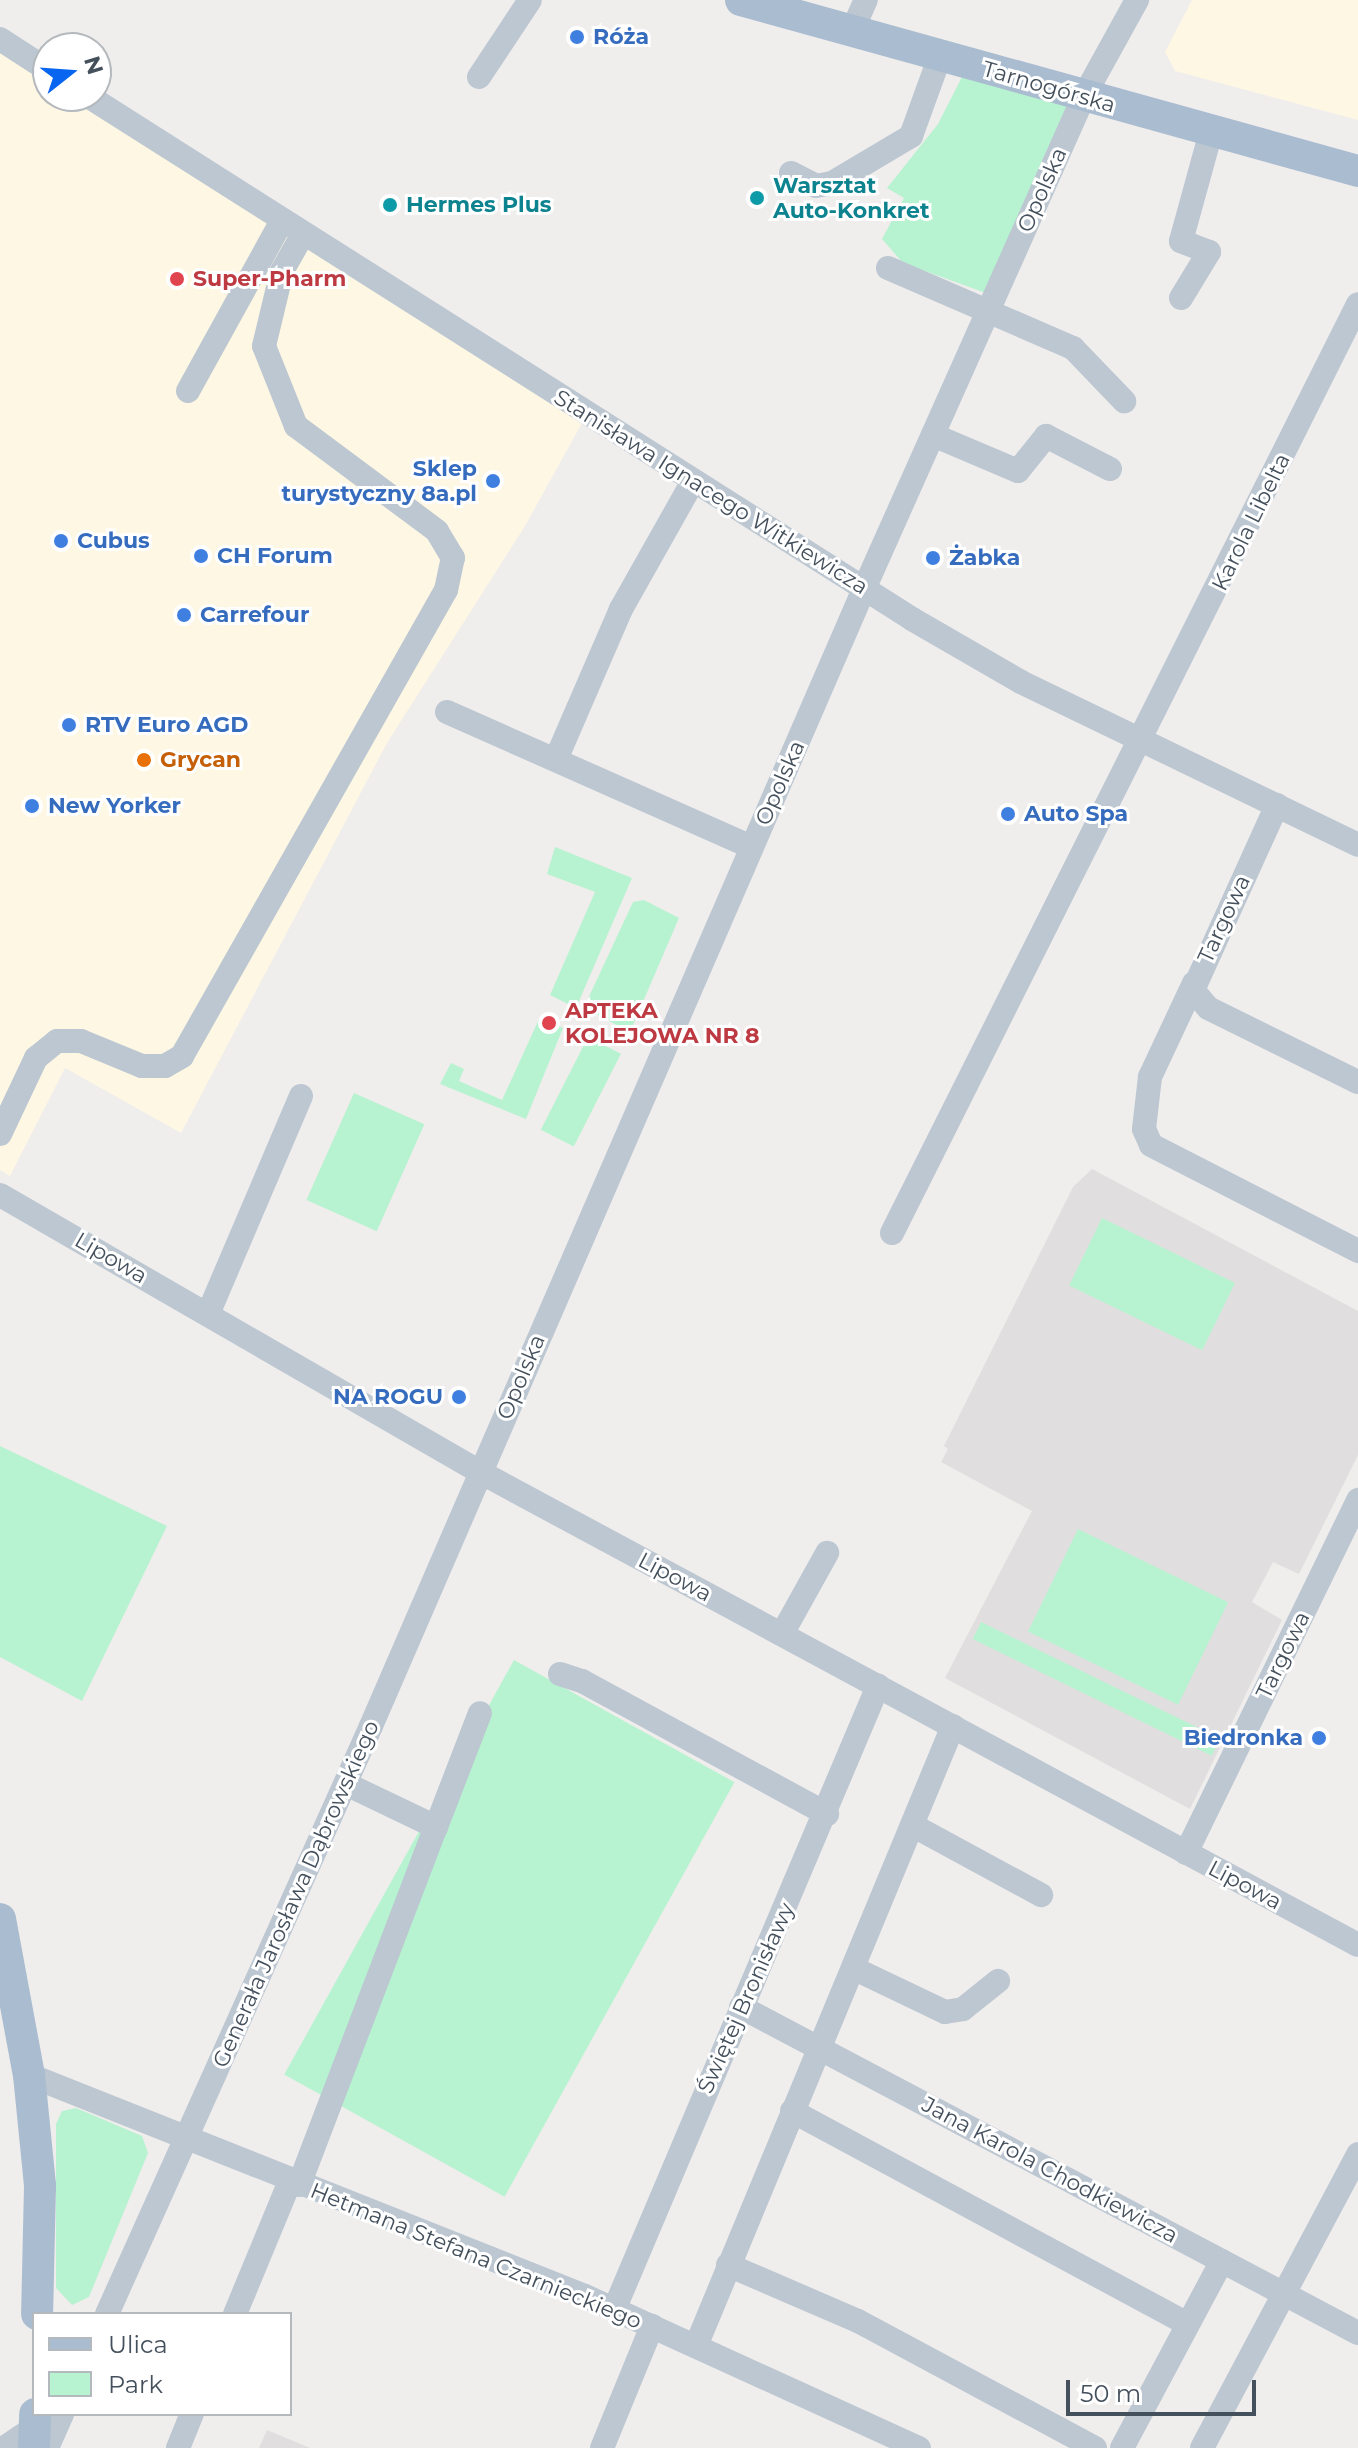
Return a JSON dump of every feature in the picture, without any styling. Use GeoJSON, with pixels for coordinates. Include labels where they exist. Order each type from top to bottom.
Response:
{"type":"FeatureCollection","features":[{"type":"Feature","properties":{"kind":"main road","name":"Tarnogórska"},"geometry":{"type":"LineString","coordinates":[[741,0],[1358,171]]}},
{"type":"Feature","properties":{"kind":"main road"},"geometry":{"type":"LineString","coordinates":[[0,1919],[29,2075],[40,2186],[37,2312]]}},
{"type":"Feature","properties":{"kind":"street"},"geometry":{"type":"LineString","coordinates":[[479,77],[530,0]]}},
{"type":"Feature","properties":{"kind":"street"},"geometry":{"type":"LineString","coordinates":[[852,31],[866,0]]}},
{"type":"Feature","properties":{"kind":"street","name":"Opolska"},"geometry":{"type":"LineString","coordinates":[[480,1472],[864,589],[1084,96],[1137,0]]}},
{"type":"Feature","properties":{"kind":"street"},"geometry":{"type":"LineString","coordinates":[[0,39],[32,60]]}},
{"type":"Feature","properties":{"kind":"street"},"geometry":{"type":"LineString","coordinates":[[791,173],[816,186],[832,183],[911,136],[940,56]]}},
{"type":"Feature","properties":{"kind":"street","name":"Stanisława Ignacego Witkiewicza"},"geometry":{"type":"LineString","coordinates":[[112,111],[864,589],[1007,674],[1358,845]]}},
{"type":"Feature","properties":{"kind":"street"},"geometry":{"type":"LineString","coordinates":[[1181,298],[1209,252],[1181,241],[1211,132]]}},
{"type":"Feature","properties":{"kind":"street"},"geometry":{"type":"LineString","coordinates":[[188,391],[282,221]]}},
{"type":"Feature","properties":{"kind":"street"},"geometry":{"type":"LineString","coordinates":[[0,1134],[36,1058],[57,1041],[81,1041],[142,1066],[165,1066],[182,1056],[446,590],[453,558],[437,531],[296,426],[264,346],[282,271],[303,234]]}},
{"type":"Feature","properties":{"kind":"street"},"geometry":{"type":"LineString","coordinates":[[888,268],[989,309],[1073,348],[1124,401]]}},
{"type":"Feature","properties":{"kind":"street","name":"Karola Libelta"},"geometry":{"type":"LineString","coordinates":[[892,1233],[1085,840],[1143,740],[1358,304]]}},
{"type":"Feature","properties":{"kind":"street"},"geometry":{"type":"LineString","coordinates":[[933,435],[1018,471],[1046,436],[1110,469]]}},
{"type":"Feature","properties":{"kind":"street"},"geometry":{"type":"LineString","coordinates":[[557,757],[621,609],[693,481]]}},
{"type":"Feature","properties":{"kind":"street"},"geometry":{"type":"LineString","coordinates":[[447,712],[557,757],[751,847]]}},
{"type":"Feature","properties":{"kind":"street","name":"Targowa"},"geometry":{"type":"LineString","coordinates":[[1277,805],[1194,983],[1197,999],[1208,1008],[1358,1082]]}},
{"type":"Feature","properties":{"kind":"street"},"geometry":{"type":"LineString","coordinates":[[1194,983],[1150,1077],[1144,1129],[1151,1145],[1358,1251]]}},
{"type":"Feature","properties":{"kind":"street"},"geometry":{"type":"LineString","coordinates":[[208,1314],[301,1096]]}},
{"type":"Feature","properties":{"kind":"street","name":"Lipowa"},"geometry":{"type":"LineString","coordinates":[[0,1195],[480,1472],[1358,1945]]}},
{"type":"Feature","properties":{"kind":"street","name":"Generała Jarosława Dąbrowskiego"},"geometry":{"type":"LineString","coordinates":[[108,2312],[346,1784],[480,1472]]}},
{"type":"Feature","properties":{"kind":"street","name":"Targowa"},"geometry":{"type":"LineString","coordinates":[[1186,1853],[1358,1500]]}},
{"type":"Feature","properties":{"kind":"street"},"geometry":{"type":"LineString","coordinates":[[782,1634],[827,1553]]}},
{"type":"Feature","properties":{"kind":"street"},"geometry":{"type":"LineString","coordinates":[[560,1674],[582,1681],[827,1814]]}},
{"type":"Feature","properties":{"kind":"street","name":"Świętej Bronisławy"},"geometry":{"type":"LineString","coordinates":[[614,2310],[741,2007],[827,1814],[878,1686]]}},
{"type":"Feature","properties":{"kind":"street"},"geometry":{"type":"LineString","coordinates":[[236,2312],[295,2183],[480,1713]]}},
{"type":"Feature","properties":{"kind":"street"},"geometry":{"type":"LineString","coordinates":[[696,2346],[792,2111],[855,1969],[953,1726]]}},
{"type":"Feature","properties":{"kind":"street"},"geometry":{"type":"LineString","coordinates":[[346,1784],[436,1827]]}},
{"type":"Feature","properties":{"kind":"street"},"geometry":{"type":"LineString","coordinates":[[912,1825],[1041,1895]]}},
{"type":"Feature","properties":{"kind":"street"},"geometry":{"type":"LineString","coordinates":[[855,1969],[945,2012],[963,2009],[998,1981]]}},
{"type":"Feature","properties":{"kind":"street","name":"Jana Karola Chodkiewicza"},"geometry":{"type":"LineString","coordinates":[[741,2007],[1358,2333]]}},
{"type":"Feature","properties":{"kind":"street","name":"Hetmana Stefana Czarnieckiego"},"geometry":{"type":"LineString","coordinates":[[29,2075],[614,2310],[919,2448]]}},
{"type":"Feature","properties":{"kind":"street"},"geometry":{"type":"LineString","coordinates":[[792,2111],[1187,2324]]}},
{"type":"Feature","properties":{"kind":"street"},"geometry":{"type":"LineString","coordinates":[[1202,2448],[1358,2154]]}},
{"type":"Feature","properties":{"kind":"street"},"geometry":{"type":"LineString","coordinates":[[1122,2448],[1222,2261]]}},
{"type":"Feature","properties":{"kind":"street"},"geometry":{"type":"LineString","coordinates":[[728,2265],[858,2321],[1095,2448]]}},
{"type":"Feature","properties":{"kind":"street"},"geometry":{"type":"LineString","coordinates":[[602,2448],[652,2326]]}},
{"type":"Feature","properties":{"kind":"street"},"geometry":{"type":"LineString","coordinates":[[178,2448],[191,2416]]}},
{"type":"Feature","properties":{"kind":"street"},"geometry":{"type":"LineString","coordinates":[[4,2448],[43,2430]]}},
{"type":"Feature","properties":{"kind":"shaded area"},"geometry":{"type":"Polygon","coordinates":[[[1192,0],[1358,0],[1358,120],[1175,71],[1165,52],[1192,0]]]}},
{"type":"Feature","properties":{"kind":"shaded area","name":"CH Forum"},"geometry":{"type":"Polygon","coordinates":[[[0,52],[32,72],[32,112],[98,112],[247,199],[587,414],[525,526],[387,743],[181,1133],[65,1068],[10,1176],[0,1170],[0,52]]]}},
{"type":"Feature","properties":{"kind":"shaded area"},"geometry":{"type":"Polygon","coordinates":[[[1092,1169],[1358,1311],[1358,1455],[1299,1574],[1273,1562],[1252,1602],[1282,1620],[1190,1809],[945,1678],[1032,1511],[941,1462],[948,1449],[944,1446],[1073,1187],[1092,1169]]]}},
{"type":"Feature","properties":{"kind":"shaded area"},"geometry":{"type":"Polygon","coordinates":[[[267,2430],[310,2448],[259,2448],[267,2430]]]}},
{"type":"Feature","properties":{"kind":"green space"},"geometry":{"type":"Polygon","coordinates":[[[969,63],[1084,96],[994,296],[903,263],[882,239],[904,198],[887,188],[938,124],[969,63]]]}},
{"type":"Feature","properties":{"kind":"green space"},"geometry":{"type":"Polygon","coordinates":[[[555,847],[632,878],[576,1008],[550,995],[595,892],[547,874],[555,847]]]}},
{"type":"Feature","properties":{"kind":"green space"},"geometry":{"type":"Polygon","coordinates":[[[644,900],[679,918],[630,1032],[588,1010],[586,1003],[633,902],[644,900]]]}},
{"type":"Feature","properties":{"kind":"green space"},"geometry":{"type":"Polygon","coordinates":[[[540,1017],[563,1028],[526,1119],[440,1084],[451,1063],[464,1069],[459,1081],[502,1100],[540,1017]]]}},
{"type":"Feature","properties":{"kind":"green space"},"geometry":{"type":"Polygon","coordinates":[[[588,1037],[621,1054],[574,1146],[541,1130],[588,1037]]]}},
{"type":"Feature","properties":{"kind":"green space"},"geometry":{"type":"Polygon","coordinates":[[[354,1093],[424,1124],[377,1231],[306,1200],[354,1093]]]}},
{"type":"Feature","properties":{"kind":"green space"},"geometry":{"type":"Polygon","coordinates":[[[1102,1218],[1235,1283],[1202,1350],[1069,1285],[1102,1218]]]}},
{"type":"Feature","properties":{"kind":"green space"},"geometry":{"type":"Polygon","coordinates":[[[0,1446],[167,1526],[82,1701],[0,1657],[0,1446]]]}},
{"type":"Feature","properties":{"kind":"green space"},"geometry":{"type":"Polygon","coordinates":[[[1078,1529],[1228,1602],[1178,1705],[1028,1631],[1078,1529]]]}},
{"type":"Feature","properties":{"kind":"green space"},"geometry":{"type":"Polygon","coordinates":[[[981,1622],[1220,1739],[1212,1756],[973,1639],[981,1622]]]}},
{"type":"Feature","properties":{"kind":"green space"},"geometry":{"type":"Polygon","coordinates":[[[514,1660],[734,1782],[505,2197],[284,2075],[514,1660]]]}},
{"type":"Feature","properties":{"kind":"green space"},"geometry":{"type":"Polygon","coordinates":[[[76,2108],[142,2136],[148,2153],[89,2297],[72,2305],[56,2288],[56,2124],[62,2111],[76,2108]]]}},
{"type":"Feature","properties":{"kind":"place","name":"Róża"},"geometry":{"type":"Point","coordinates":[577,37]}},
{"type":"Feature","properties":{"kind":"place","name":"Warsztat Auto-Konkret"},"geometry":{"type":"Point","coordinates":[757,198]}},
{"type":"Feature","properties":{"kind":"place","name":"Hermes Plus"},"geometry":{"type":"Point","coordinates":[390,205]}},
{"type":"Feature","properties":{"kind":"place","name":"Super-Pharm"},"geometry":{"type":"Point","coordinates":[177,279]}},
{"type":"Feature","properties":{"kind":"place","name":"Sklep turystyczny 8a.pl"},"geometry":{"type":"Point","coordinates":[493,481]}},
{"type":"Feature","properties":{"kind":"place","name":"Cubus"},"geometry":{"type":"Point","coordinates":[61,541]}},
{"type":"Feature","properties":{"kind":"place","name":"CH Forum"},"geometry":{"type":"Point","coordinates":[201,556]}},
{"type":"Feature","properties":{"kind":"place","name":"Żabka"},"geometry":{"type":"Point","coordinates":[933,558]}},
{"type":"Feature","properties":{"kind":"place","name":"Carrefour"},"geometry":{"type":"Point","coordinates":[184,615]}},
{"type":"Feature","properties":{"kind":"place","name":"RTV Euro AGD"},"geometry":{"type":"Point","coordinates":[69,725]}},
{"type":"Feature","properties":{"kind":"place","name":"Grycan"},"geometry":{"type":"Point","coordinates":[144,760]}},
{"type":"Feature","properties":{"kind":"place","name":"New Yorker"},"geometry":{"type":"Point","coordinates":[32,806]}},
{"type":"Feature","properties":{"kind":"place","name":"Auto Spa"},"geometry":{"type":"Point","coordinates":[1008,814]}},
{"type":"Feature","properties":{"kind":"place","name":"APTEKA KOLEJOWA NR 8"},"geometry":{"type":"Point","coordinates":[549,1023]}},
{"type":"Feature","properties":{"kind":"place","name":"NA ROGU"},"geometry":{"type":"Point","coordinates":[459,1397]}},
{"type":"Feature","properties":{"kind":"place","name":"Biedronka"},"geometry":{"type":"Point","coordinates":[1319,1738]}}]}
